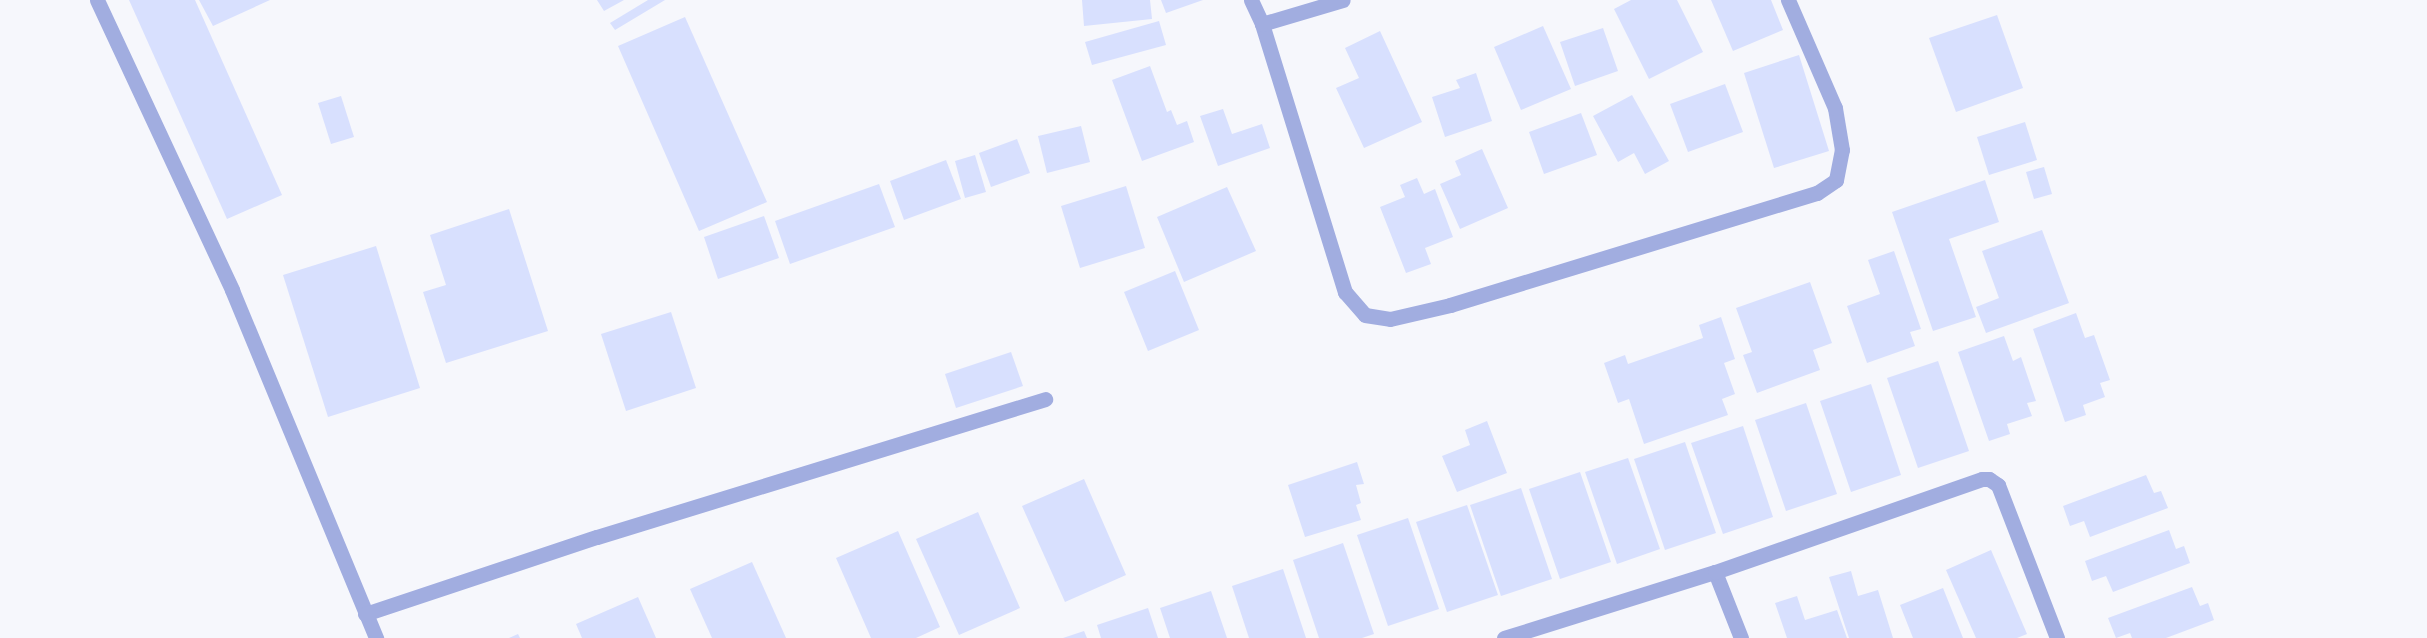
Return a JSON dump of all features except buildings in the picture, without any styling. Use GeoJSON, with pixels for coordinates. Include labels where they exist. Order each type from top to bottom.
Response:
{"type":"FeatureCollection","features":[{"type":"Feature","properties":{"kind":"street"},"geometry":{"type":"LineString","coordinates":[[97,0],[232,290],[376,638]]}},
{"type":"Feature","properties":{"kind":"street"},"geometry":{"type":"LineString","coordinates":[[1251,0],[1262,24],[1345,292],[1365,315],[1390,319],[1450,305],[1817,193],[1836,180],[1842,150],[1835,108],[1788,0]]}},
{"type":"Feature","properties":{"kind":"street"},"geometry":{"type":"LineString","coordinates":[[1262,24],[1344,0]]}},
{"type":"Feature","properties":{"kind":"street"},"geometry":{"type":"LineString","coordinates":[[365,614],[597,537],[1045,399]]}},
{"type":"Feature","properties":{"kind":"street"},"geometry":{"type":"LineString","coordinates":[[1504,638],[1715,572],[1989,479],[1998,486],[2058,638]]}},
{"type":"Feature","properties":{"kind":"street"},"geometry":{"type":"LineString","coordinates":[[1715,572],[1740,638]]}}]}
